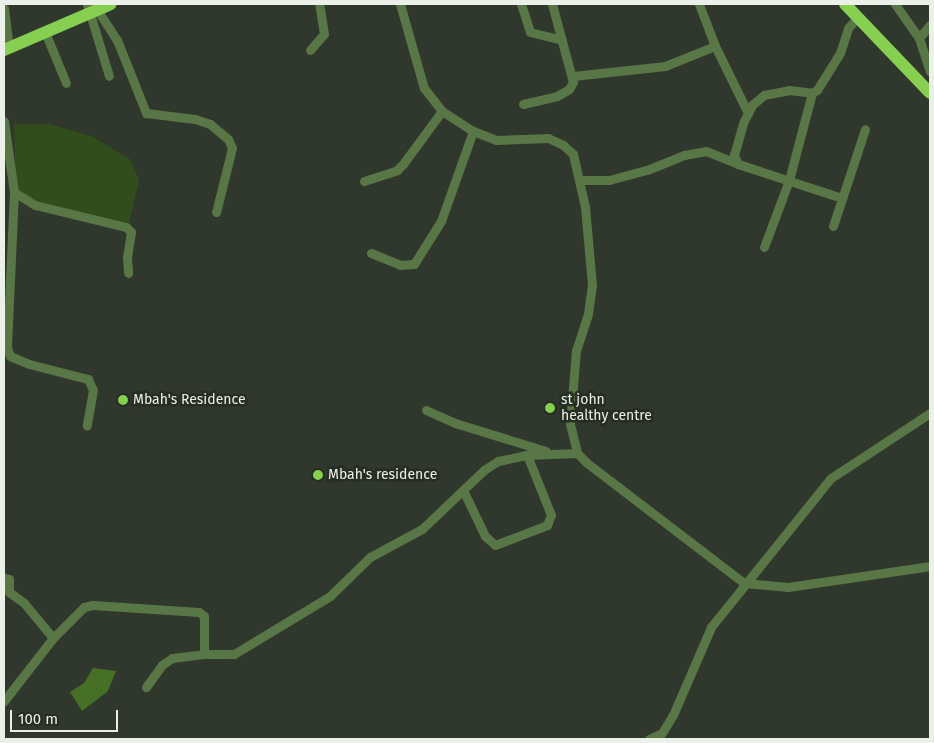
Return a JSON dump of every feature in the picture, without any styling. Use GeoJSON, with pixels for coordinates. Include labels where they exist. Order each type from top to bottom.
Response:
{"type":"FeatureCollection","features":[{"type":"Feature","properties":{"kind":"highway"},"geometry":{"type":"LineString","coordinates":[[6,49],[91,10],[111,4]]}},
{"type":"Feature","properties":{"kind":"highway"},"geometry":{"type":"LineString","coordinates":[[845,4],[930,93]]}},
{"type":"Feature","properties":{"kind":"street"},"geometry":{"type":"LineString","coordinates":[[310,50],[324,34],[319,4]]}},
{"type":"Feature","properties":{"kind":"street"},"geometry":{"type":"LineString","coordinates":[[400,4],[424,88],[442,111],[473,131],[496,140],[548,138],[563,145],[573,154],[580,180],[592,285],[588,314],[576,350],[571,389],[570,424],[577,453],[628,497],[744,583],[788,587],[930,566]]}},
{"type":"Feature","properties":{"kind":"street"},"geometry":{"type":"LineString","coordinates":[[521,4],[530,32],[541,37],[562,40]]}},
{"type":"Feature","properties":{"kind":"street"},"geometry":{"type":"LineString","coordinates":[[523,104],[557,96],[569,89],[573,76],[552,4]]}},
{"type":"Feature","properties":{"kind":"street"},"geometry":{"type":"LineString","coordinates":[[699,4],[715,46],[748,113]]}},
{"type":"Feature","properties":{"kind":"street"},"geometry":{"type":"LineString","coordinates":[[895,4],[919,38],[930,71]]}},
{"type":"Feature","properties":{"kind":"street"},"geometry":{"type":"LineString","coordinates":[[4,8],[6,49]]}},
{"type":"Feature","properties":{"kind":"street"},"geometry":{"type":"LineString","coordinates":[[91,10],[109,76]]}},
{"type":"Feature","properties":{"kind":"street"},"geometry":{"type":"LineString","coordinates":[[91,10],[117,40],[146,114],[195,120],[210,124],[228,139],[232,148],[216,212]]}},
{"type":"Feature","properties":{"kind":"street"},"geometry":{"type":"LineString","coordinates":[[764,247],[789,180],[812,93],[829,72],[840,54],[848,28],[858,17]]}},
{"type":"Feature","properties":{"kind":"street"},"geometry":{"type":"LineString","coordinates":[[919,38],[930,25]]}},
{"type":"Feature","properties":{"kind":"street"},"geometry":{"type":"LineString","coordinates":[[46,32],[66,83]]}},
{"type":"Feature","properties":{"kind":"street"},"geometry":{"type":"LineString","coordinates":[[573,76],[666,66],[715,46]]}},
{"type":"Feature","properties":{"kind":"street"},"geometry":{"type":"LineString","coordinates":[[738,164],[734,155],[748,113],[764,95],[789,90],[812,93]]}},
{"type":"Feature","properties":{"kind":"street"},"geometry":{"type":"LineString","coordinates":[[364,181],[397,170],[442,111]]}},
{"type":"Feature","properties":{"kind":"street"},"geometry":{"type":"LineString","coordinates":[[4,121],[14,192],[7,347],[10,356],[28,364],[88,379],[94,390],[86,425]]}},
{"type":"Feature","properties":{"kind":"street"},"geometry":{"type":"LineString","coordinates":[[833,226],[865,129]]}},
{"type":"Feature","properties":{"kind":"street"},"geometry":{"type":"LineString","coordinates":[[371,253],[400,265],[414,264],[441,221],[473,131]]}},
{"type":"Feature","properties":{"kind":"street"},"geometry":{"type":"LineString","coordinates":[[580,180],[609,180],[647,170],[684,155],[706,151],[738,164],[842,198]]}},
{"type":"Feature","properties":{"kind":"street"},"geometry":{"type":"LineString","coordinates":[[14,192],[36,205],[126,226],[131,232],[126,257],[128,273]]}},
{"type":"Feature","properties":{"kind":"street"},"geometry":{"type":"LineString","coordinates":[[4,214],[14,214]]}},
{"type":"Feature","properties":{"kind":"street"},"geometry":{"type":"LineString","coordinates":[[426,410],[454,424],[550,453]]}},
{"type":"Feature","properties":{"kind":"street"},"geometry":{"type":"LineString","coordinates":[[650,739],[664,736],[711,628],[744,583],[831,478],[930,413]]}},
{"type":"Feature","properties":{"kind":"street"},"geometry":{"type":"LineString","coordinates":[[146,687],[154,673],[172,658],[204,654],[224,656],[246,648],[265,632],[330,596],[370,557],[422,529],[484,470],[498,461],[527,455],[577,453]]}},
{"type":"Feature","properties":{"kind":"street"},"geometry":{"type":"LineString","coordinates":[[463,490],[489,543],[505,543],[547,525],[551,515],[527,455]]}},
{"type":"Feature","properties":{"kind":"street"},"geometry":{"type":"LineString","coordinates":[[4,578],[9,580],[9,592],[24,603],[53,638]]}},
{"type":"Feature","properties":{"kind":"street"},"geometry":{"type":"LineString","coordinates":[[4,701],[53,638],[84,607],[93,605],[199,612],[204,616],[204,654]]}},
{"type":"Feature","properties":{"kind":"shaded area"},"geometry":{"type":"Polygon","coordinates":[[[14,124],[49,124],[91,136],[130,159],[139,181],[127,231],[16,198],[14,124]]]}},
{"type":"Feature","properties":{"kind":"shaded area"},"geometry":{"type":"Polygon","coordinates":[[[93,668],[116,671],[108,691],[82,711],[70,692],[84,683],[93,668]]]}},
{"type":"Feature","properties":{"kind":"place","name":"Mbah's Residence"},"geometry":{"type":"Point","coordinates":[123,400]}},
{"type":"Feature","properties":{"kind":"place","name":"st john healthy centre"},"geometry":{"type":"Point","coordinates":[550,408]}},
{"type":"Feature","properties":{"kind":"place","name":"Mbah's residence"},"geometry":{"type":"Point","coordinates":[318,475]}}]}
